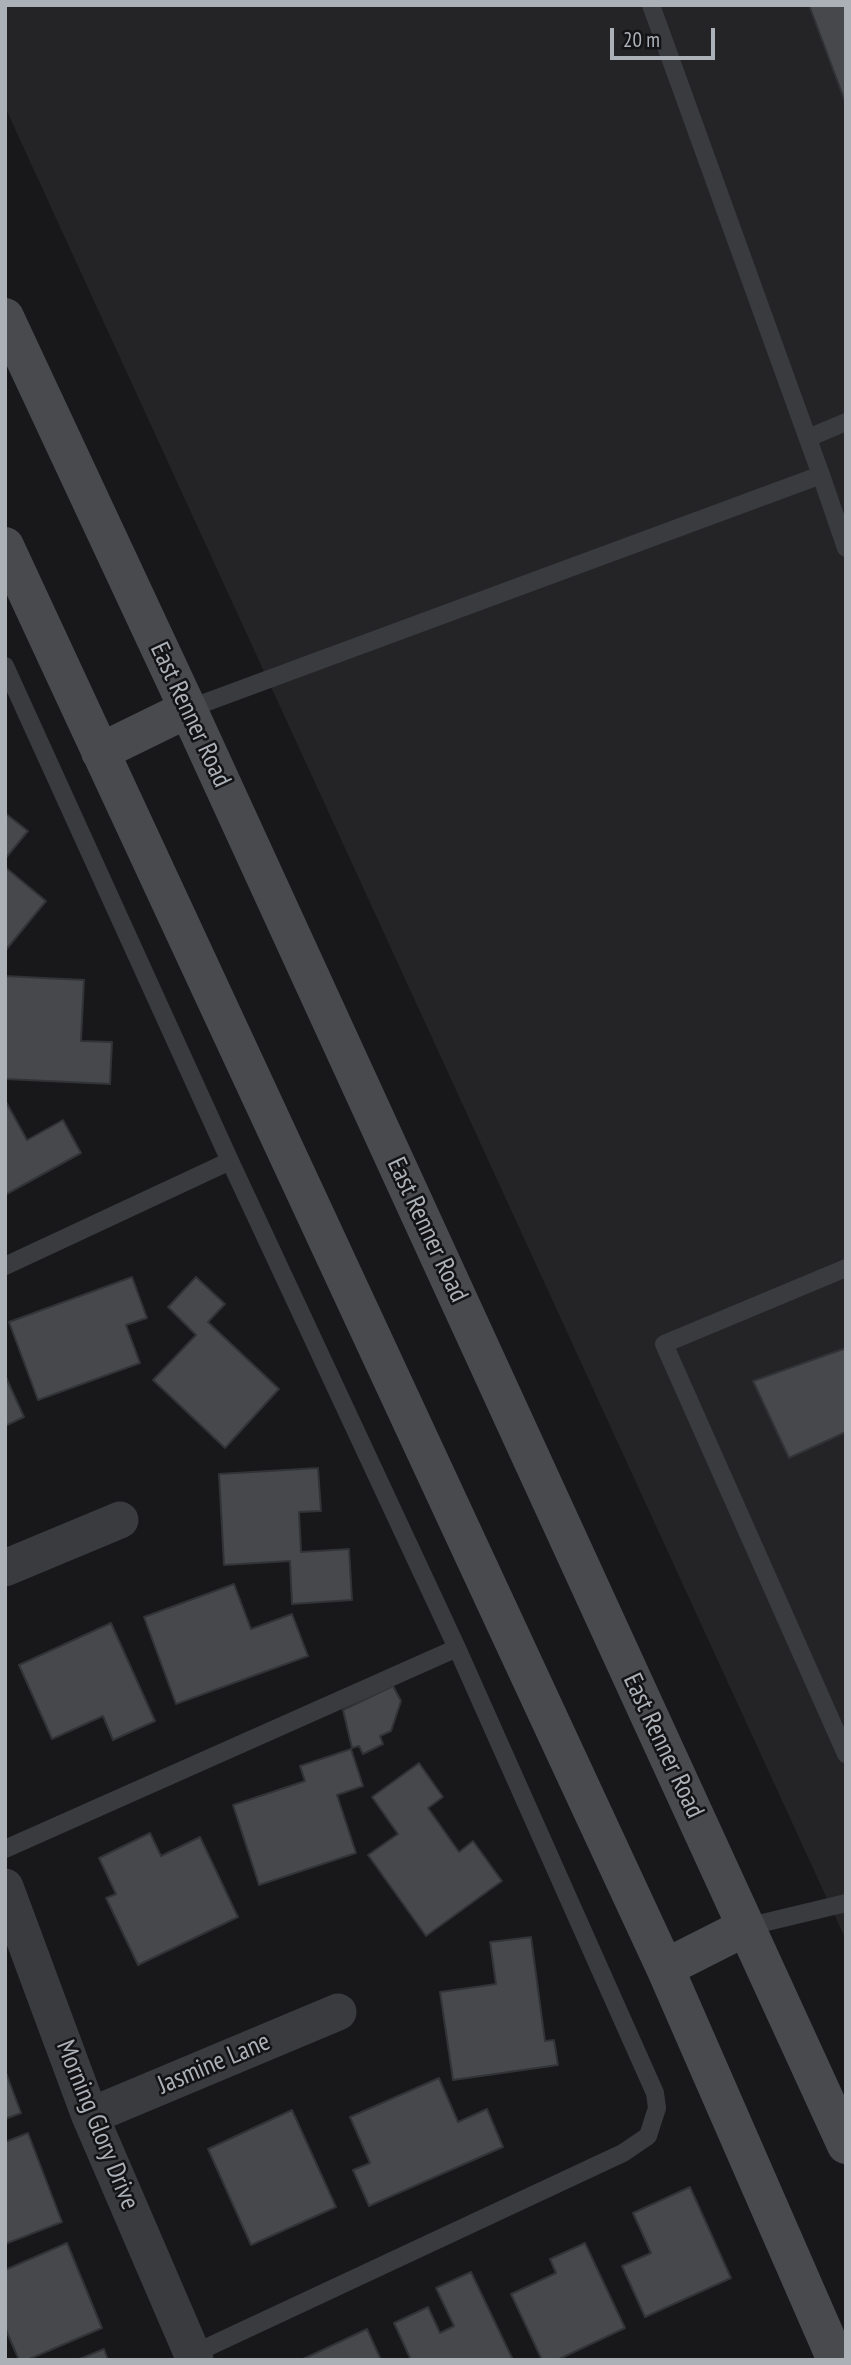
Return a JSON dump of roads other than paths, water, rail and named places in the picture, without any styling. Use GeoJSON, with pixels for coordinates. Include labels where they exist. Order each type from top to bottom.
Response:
{"type":"FeatureCollection","features":[{"type":"Feature","properties":{"kind":"main road","name":"East Renner Road"},"geometry":{"type":"LineString","coordinates":[[5,317],[188,709],[846,2145]]}},
{"type":"Feature","properties":{"kind":"main road"},"geometry":{"type":"LineString","coordinates":[[5,546],[665,1968],[839,2356]]}},
{"type":"Feature","properties":{"kind":"main road"},"geometry":{"type":"LineString","coordinates":[[100,752],[188,709]]}},
{"type":"Feature","properties":{"kind":"main road"},"geometry":{"type":"LineString","coordinates":[[665,1968],[746,1927]]}},
{"type":"Feature","properties":{"kind":"street"},"geometry":{"type":"LineString","coordinates":[[5,1568],[120,1520]]}},
{"type":"Feature","properties":{"kind":"street","name":"Morning Glory Drive"},"geometry":{"type":"LineString","coordinates":[[5,1887],[90,2116],[194,2357]]}},
{"type":"Feature","properties":{"kind":"street","name":"Jasmine Lane"},"geometry":{"type":"LineString","coordinates":[[90,2116],[338,2012]]}},
{"type":"Feature","properties":{"kind":"lane"},"geometry":{"type":"LineString","coordinates":[[651,5],[846,548]]}},
{"type":"Feature","properties":{"kind":"lane"},"geometry":{"type":"LineString","coordinates":[[808,438],[846,422]]}},
{"type":"Feature","properties":{"kind":"lane"},"geometry":{"type":"LineString","coordinates":[[188,709],[821,475]]}},
{"type":"Feature","properties":{"kind":"lane"},"geometry":{"type":"LineString","coordinates":[[7,674],[457,1648],[655,2093],[657,2108],[648,2136],[623,2153],[194,2357]]}},
{"type":"Feature","properties":{"kind":"lane"},"geometry":{"type":"LineString","coordinates":[[5,1266],[230,1161]]}},
{"type":"Feature","properties":{"kind":"lane"},"geometry":{"type":"LineString","coordinates":[[846,1268],[664,1344],[846,1754]]}},
{"type":"Feature","properties":{"kind":"lane"},"geometry":{"type":"LineString","coordinates":[[5,1849],[457,1648]]}},
{"type":"Feature","properties":{"kind":"lane"},"geometry":{"type":"LineString","coordinates":[[746,1927],[846,1902]]}}]}
